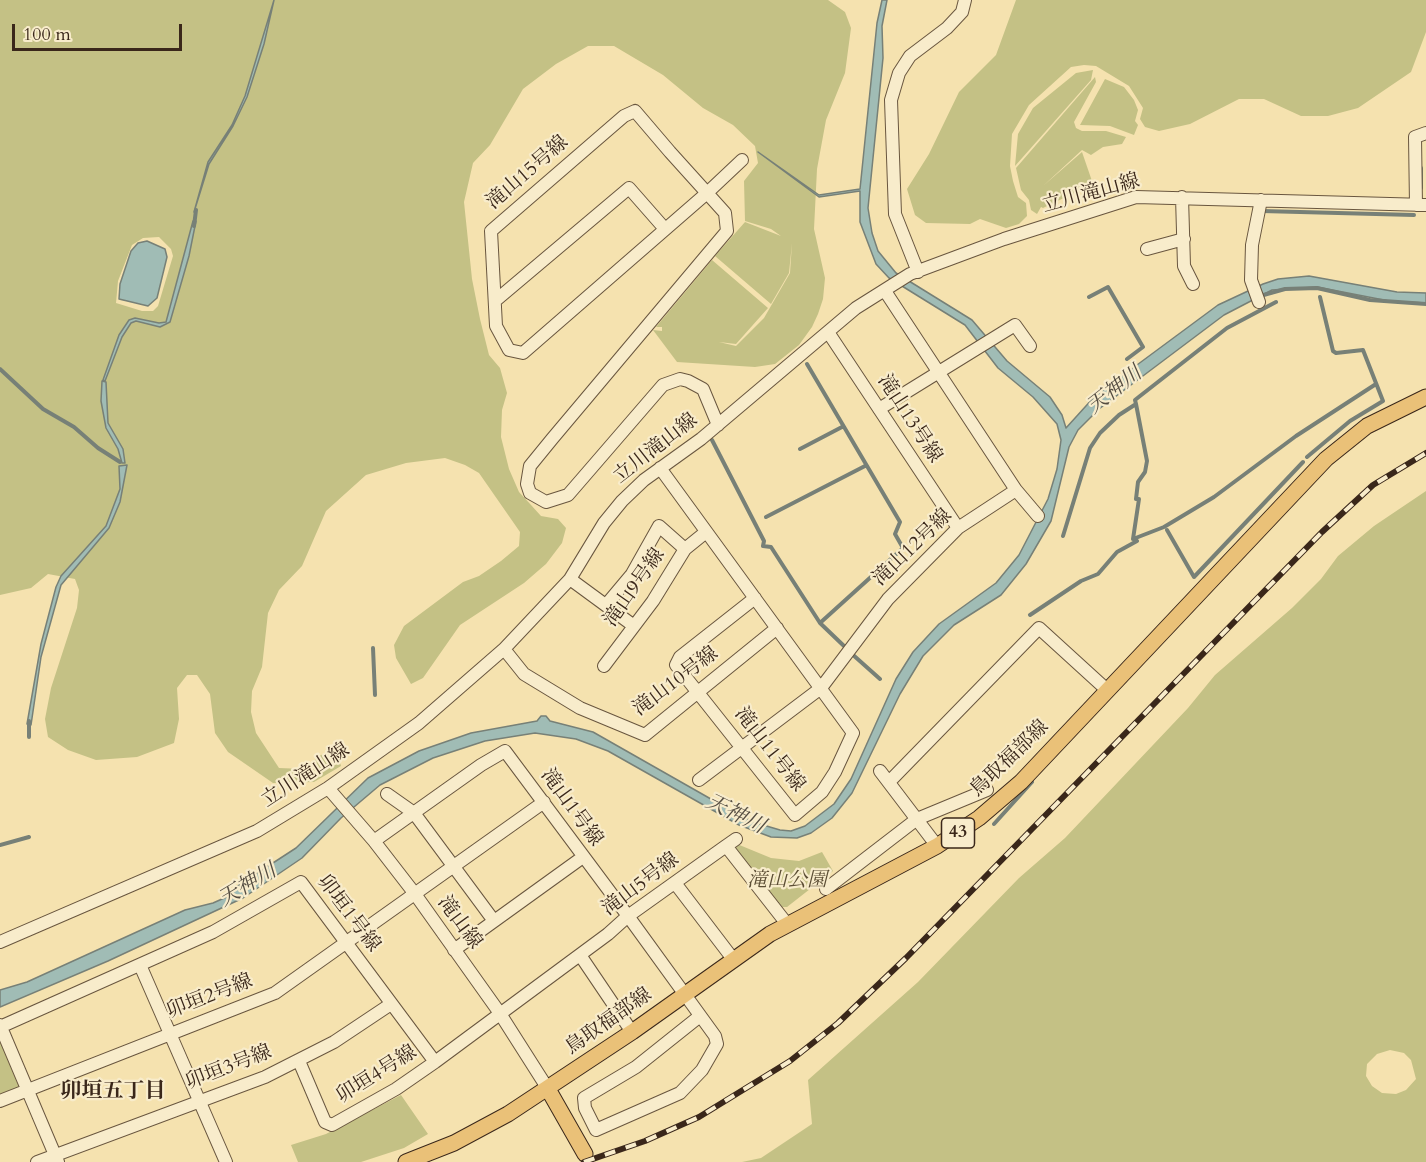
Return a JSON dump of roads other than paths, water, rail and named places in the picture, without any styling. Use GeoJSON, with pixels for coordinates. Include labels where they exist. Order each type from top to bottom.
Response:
{"type":"FeatureCollection","features":[{"type":"Feature","properties":{"kind":"main road","name":"鳥取福部線"},"geometry":{"type":"LineString","coordinates":[[406,1162],[470,1135],[548,1089],[787,924],[937,846],[963,830],[1008,794],[1326,459],[1367,426],[1426,397]]}},
{"type":"Feature","properties":{"kind":"main road"},"geometry":{"type":"LineString","coordinates":[[548,1089],[585,1154]]}},
{"type":"Feature","properties":{"kind":"street"},"geometry":{"type":"LineString","coordinates":[[914,273],[895,214],[891,100],[899,73],[910,56],[947,28],[962,12],[965,0]]}},
{"type":"Feature","properties":{"kind":"street","name":"滝山15号線"},"geometry":{"type":"LineString","coordinates":[[718,425],[703,389],[680,379],[663,385],[568,495],[546,502],[530,493],[527,483],[530,466],[727,231],[726,213],[707,193],[635,111],[624,116],[491,231],[496,326],[510,350],[523,353],[707,193],[742,160]]}},
{"type":"Feature","properties":{"kind":"street"},"geometry":{"type":"LineString","coordinates":[[1421,205],[1415,137],[1426,133]]}},
{"type":"Feature","properties":{"kind":"street"},"geometry":{"type":"LineString","coordinates":[[495,301],[629,188],[665,229]]}},
{"type":"Feature","properties":{"kind":"street"},"geometry":{"type":"LineString","coordinates":[[1182,197],[1184,266],[1193,284]]}},
{"type":"Feature","properties":{"kind":"street","name":"立川滝山線"},"geometry":{"type":"LineString","coordinates":[[0,942],[257,831],[328,788],[437,709],[504,649],[570,579],[585,552],[616,508],[660,468],[718,425],[856,308],[914,273],[1004,239],[1136,198],[1182,197],[1421,205]]}},
{"type":"Feature","properties":{"kind":"street"},"geometry":{"type":"LineString","coordinates":[[1258,300],[1253,286],[1252,244],[1261,200]]}},
{"type":"Feature","properties":{"kind":"street"},"geometry":{"type":"LineString","coordinates":[[1147,249],[1184,239]]}},
{"type":"Feature","properties":{"kind":"street"},"geometry":{"type":"LineString","coordinates":[[889,288],[1016,490],[1038,516]]}},
{"type":"Feature","properties":{"kind":"street"},"geometry":{"type":"LineString","coordinates":[[879,409],[1015,325],[1030,346]]}},
{"type":"Feature","properties":{"kind":"street","name":"滝山13号線"},"geometry":{"type":"LineString","coordinates":[[828,332],[958,528]]}},
{"type":"Feature","properties":{"kind":"street","name":"滝山11号線"},"geometry":{"type":"LineString","coordinates":[[660,468],[854,733],[835,772],[822,792],[796,817],[676,664],[680,657],[755,598]]}},
{"type":"Feature","properties":{"kind":"street","name":"滝山12号線"},"geometry":{"type":"LineString","coordinates":[[699,780],[821,688],[888,599],[958,528],[1016,490]]}},
{"type":"Feature","properties":{"kind":"street","name":"滝山9号線"},"geometry":{"type":"LineString","coordinates":[[604,666],[685,549],[659,526],[632,574],[606,605]]}},
{"type":"Feature","properties":{"kind":"street"},"geometry":{"type":"LineString","coordinates":[[685,549],[706,532]]}},
{"type":"Feature","properties":{"kind":"street"},"geometry":{"type":"LineString","coordinates":[[570,579],[633,626]]}},
{"type":"Feature","properties":{"kind":"street","name":"滝山10号線"},"geometry":{"type":"LineString","coordinates":[[504,649],[524,674],[533,680],[580,708],[645,735],[777,628]]}},
{"type":"Feature","properties":{"kind":"street"},"geometry":{"type":"LineString","coordinates":[[889,782],[1039,628],[1107,690]]}},
{"type":"Feature","properties":{"kind":"street","name":"滝山1号線"},"geometry":{"type":"LineString","coordinates":[[374,841],[505,751],[628,916],[700,1016],[717,1044],[702,1070],[691,1083],[667,1101],[596,1130]]}},
{"type":"Feature","properties":{"kind":"street"},"geometry":{"type":"LineString","coordinates":[[880,771],[937,846]]}},
{"type":"Feature","properties":{"kind":"street","name":"滝山線"},"geometry":{"type":"LineString","coordinates":[[328,788],[374,841],[415,894],[499,1012],[548,1089]]}},
{"type":"Feature","properties":{"kind":"street"},"geometry":{"type":"LineString","coordinates":[[826,890],[917,819],[987,790]]}},
{"type":"Feature","properties":{"kind":"street"},"geometry":{"type":"LineString","coordinates":[[387,794],[414,813],[494,921]]}},
{"type":"Feature","properties":{"kind":"street","name":"卯垣2号線"},"geometry":{"type":"LineString","coordinates":[[0,1101],[275,993],[544,802]]}},
{"type":"Feature","properties":{"kind":"street","name":"滝山5号線"},"geometry":{"type":"LineString","coordinates":[[499,1012],[731,843],[787,924]]}},
{"type":"Feature","properties":{"kind":"street"},"geometry":{"type":"LineString","coordinates":[[454,950],[583,857]]}},
{"type":"Feature","properties":{"kind":"street","name":"卯垣1号線"},"geometry":{"type":"LineString","coordinates":[[1,1026],[238,920],[301,882],[435,1062]]}},
{"type":"Feature","properties":{"kind":"street"},"geometry":{"type":"LineString","coordinates":[[675,883],[734,959]]}},
{"type":"Feature","properties":{"kind":"street"},"geometry":{"type":"LineString","coordinates":[[580,955],[632,1032]]}},
{"type":"Feature","properties":{"kind":"street"},"geometry":{"type":"LineString","coordinates":[[140,965],[172,1034],[225,1162]]}},
{"type":"Feature","properties":{"kind":"street","name":"卯垣3号線"},"geometry":{"type":"LineString","coordinates":[[37,1162],[57,1158],[198,1100],[265,1077],[299,1061],[391,1004]]}},
{"type":"Feature","properties":{"kind":"street","name":"卯垣4号線"},"geometry":{"type":"LineString","coordinates":[[299,1061],[325,1122],[332,1125],[396,1089],[499,1012]]}},
{"type":"Feature","properties":{"kind":"street"},"geometry":{"type":"LineString","coordinates":[[576,1137],[596,1130],[585,1108],[584,1098],[636,1067],[700,1016]]}},
{"type":"Feature","properties":{"kind":"street"},"geometry":{"type":"LineString","coordinates":[[1,1026],[57,1158]]}},
{"type":"Feature","properties":{"kind":"water"},"geometry":{"type":"Polygon","coordinates":[[[274,0],[264,44],[247,97],[233,126],[209,164],[194,212],[208,162],[232,125],[245,96],[274,0]]]}},
{"type":"Feature","properties":{"kind":"water","name":"天神川"},"geometry":{"type":"Polygon","coordinates":[[[882,0],[887,0],[882,26],[883,58],[868,208],[878,251],[896,273],[972,320],[1007,361],[1050,397],[1062,415],[1066,428],[1095,396],[1218,305],[1263,284],[1278,279],[1309,276],[1397,292],[1426,293],[1426,303],[1389,301],[1317,287],[1272,290],[1224,315],[1099,409],[1078,430],[1069,447],[1051,521],[1026,564],[1001,595],[954,625],[923,656],[900,694],[852,793],[832,818],[811,833],[797,838],[771,837],[739,825],[608,751],[576,739],[535,733],[485,741],[433,758],[380,785],[341,818],[302,858],[243,898],[108,961],[0,1007],[0,990],[27,982],[185,910],[213,903],[231,895],[236,887],[296,848],[368,778],[419,751],[471,733],[537,721],[541,716],[546,716],[550,721],[593,732],[732,811],[753,822],[780,830],[791,831],[805,826],[834,804],[851,779],[896,679],[913,652],[939,624],[996,583],[1019,555],[1048,499],[1057,469],[1061,440],[1057,424],[1033,397],[998,368],[965,325],[889,278],[876,264],[860,222],[860,191],[819,197],[758,152],[819,195],[860,189],[877,23],[882,0]]]}},
{"type":"Feature","properties":{"kind":"water"},"geometry":{"type":"Polygon","coordinates":[[[193,221],[196,221],[189,256],[170,322],[160,327],[136,321],[131,323],[122,337],[105,381],[103,380],[119,335],[129,320],[135,318],[159,323],[166,322],[193,221]]]}},
{"type":"Feature","properties":{"kind":"water"},"geometry":{"type":"Polygon","coordinates":[[[147,241],[165,249],[167,257],[157,298],[148,306],[119,299],[120,284],[131,251],[138,243],[147,241]]]}},
{"type":"Feature","properties":{"kind":"water"},"geometry":{"type":"Polygon","coordinates":[[[102,381],[106,382],[108,423],[123,449],[125,463],[122,463],[118,449],[106,428],[101,401],[102,381]]]}},
{"type":"Feature","properties":{"kind":"water"},"geometry":{"type":"Polygon","coordinates":[[[127,465],[120,502],[109,528],[61,585],[41,657],[31,725],[27,724],[41,644],[56,587],[61,576],[106,526],[120,489],[119,466],[127,465]]]}},
{"type":"Feature","properties":{"kind":"waterway"},"geometry":{"type":"LineString","coordinates":[[1421,168],[1421,188]]}},
{"type":"Feature","properties":{"kind":"waterway"},"geometry":{"type":"LineString","coordinates":[[194,226],[196,210]]}},
{"type":"Feature","properties":{"kind":"waterway"},"geometry":{"type":"LineString","coordinates":[[1262,211],[1414,215]]}},
{"type":"Feature","properties":{"kind":"waterway","name":"天神川"},"geometry":{"type":"LineString","coordinates":[[1089,297],[1108,287],[1143,347],[1127,359]]}},
{"type":"Feature","properties":{"kind":"waterway"},"geometry":{"type":"LineString","coordinates":[[1260,296],[1285,289],[1317,288],[1370,300],[1426,304]]}},
{"type":"Feature","properties":{"kind":"waterway"},"geometry":{"type":"LineString","coordinates":[[1307,457],[1350,421],[1383,401],[1363,350],[1336,353],[1333,351],[1320,297]]}},
{"type":"Feature","properties":{"kind":"waterway","name":"天神川"},"geometry":{"type":"LineString","coordinates":[[1063,536],[1090,448],[1100,433],[1119,415],[1136,404],[1135,400],[1227,328],[1276,302]]}},
{"type":"Feature","properties":{"kind":"waterway"},"geometry":{"type":"LineString","coordinates":[[807,364],[900,522],[895,534],[903,548],[820,623]]}},
{"type":"Feature","properties":{"kind":"waterway"},"geometry":{"type":"LineString","coordinates":[[0,369],[43,409],[74,427],[98,448],[120,462]]}},
{"type":"Feature","properties":{"kind":"waterway","name":"天神川"},"geometry":{"type":"LineString","coordinates":[[1136,404],[1147,461],[1145,472],[1138,482],[1136,499],[1139,499],[1133,539],[1164,527],[1214,497],[1296,436],[1376,384]]}},
{"type":"Feature","properties":{"kind":"waterway"},"geometry":{"type":"LineString","coordinates":[[800,449],[842,427]]}},
{"type":"Feature","properties":{"kind":"waterway"},"geometry":{"type":"LineString","coordinates":[[712,440],[764,541],[763,546],[771,547],[820,623],[844,646]]}},
{"type":"Feature","properties":{"kind":"waterway"},"geometry":{"type":"LineString","coordinates":[[1167,530],[1194,577],[1303,462]]}},
{"type":"Feature","properties":{"kind":"waterway"},"geometry":{"type":"LineString","coordinates":[[766,517],[865,466]]}},
{"type":"Feature","properties":{"kind":"waterway"},"geometry":{"type":"LineString","coordinates":[[1030,615],[1081,581],[1098,574],[1117,552],[1137,541]]}},
{"type":"Feature","properties":{"kind":"waterway"},"geometry":{"type":"LineString","coordinates":[[373,648],[375,695]]}},
{"type":"Feature","properties":{"kind":"waterway"},"geometry":{"type":"LineString","coordinates":[[852,654],[880,679]]}},
{"type":"Feature","properties":{"kind":"waterway"},"geometry":{"type":"LineString","coordinates":[[29,721],[29,737]]}},
{"type":"Feature","properties":{"kind":"waterway"},"geometry":{"type":"LineString","coordinates":[[994,824],[1032,782]]}},
{"type":"Feature","properties":{"kind":"waterway"},"geometry":{"type":"LineString","coordinates":[[0,845],[29,837]]}},
{"type":"Feature","properties":{"kind":"railway"},"geometry":{"type":"LineString","coordinates":[[584,1162],[645,1141],[699,1117],[790,1061],[838,1023],[906,958],[1322,532],[1373,485],[1426,453]]}},
{"type":"Feature","properties":{"kind":"district","name":"卯垣五丁目"},"geometry":{"type":"Point","coordinates":[113,1092]}},
{"type":"Feature","properties":{"kind":"park label","name":"滝山公園"},"geometry":{"type":"Point","coordinates":[787,881]}}]}
